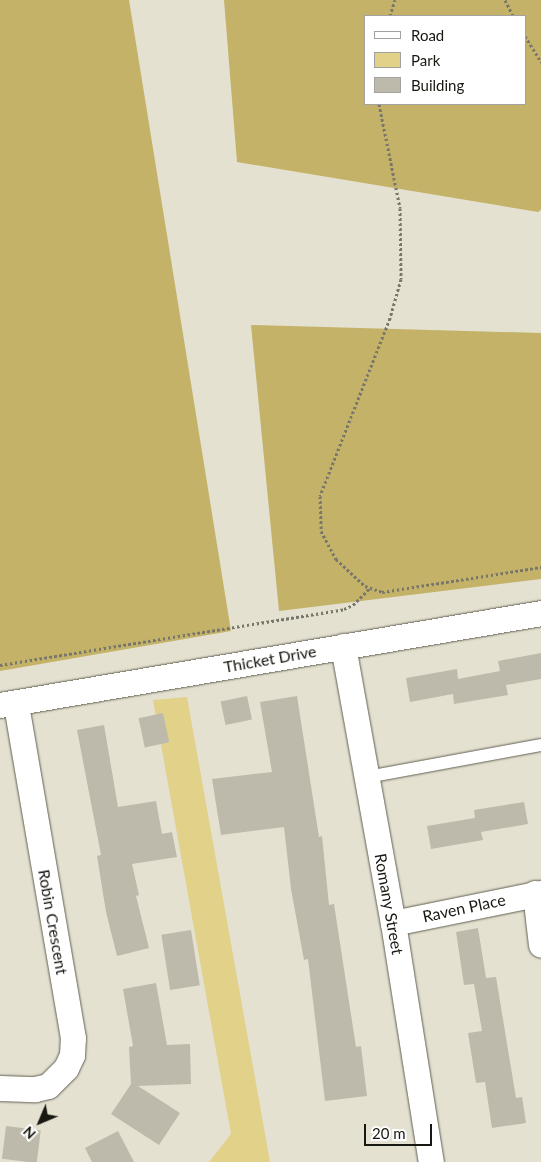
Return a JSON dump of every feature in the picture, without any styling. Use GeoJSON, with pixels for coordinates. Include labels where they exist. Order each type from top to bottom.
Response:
{"type":"FeatureCollection","features":[{"type":"Feature","properties":{"kind":"street","name":"Thicket Drive"},"geometry":{"type":"LineString","coordinates":[[8,704],[541,613]]}},
{"type":"Feature","properties":{"kind":"street","name":"Romany Street"},"geometry":{"type":"LineString","coordinates":[[343,646],[393,923],[431,1162]]}},
{"type":"Feature","properties":{"kind":"street","name":"Robin Crescent"},"geometry":{"type":"LineString","coordinates":[[0,1088],[48,1086],[66,1068],[72,1055],[73,1038],[8,704]]}},
{"type":"Feature","properties":{"kind":"street","name":"Raven Place"},"geometry":{"type":"LineString","coordinates":[[393,923],[538,893],[541,945]]}},
{"type":"Feature","properties":{"kind":"lane"},"geometry":{"type":"LineString","coordinates":[[367,777],[541,745]]}},
{"type":"Feature","properties":{"kind":"path"},"geometry":{"type":"LineString","coordinates":[[390,15],[396,0]]}},
{"type":"Feature","properties":{"kind":"path"},"geometry":{"type":"LineString","coordinates":[[505,0],[512,15]]}},
{"type":"Feature","properties":{"kind":"path"},"geometry":{"type":"LineString","coordinates":[[526,38],[541,62]]}},
{"type":"Feature","properties":{"kind":"path"},"geometry":{"type":"LineString","coordinates":[[380,105],[400,208],[401,279],[390,318],[330,464],[320,496],[319,514],[328,547],[370,588],[382,592],[541,567]]}},
{"type":"Feature","properties":{"kind":"path"},"geometry":{"type":"LineString","coordinates":[[0,665],[344,609],[353,605],[370,588]]}},
{"type":"Feature","properties":{"kind":"green space"},"geometry":{"type":"Polygon","coordinates":[[[187,697],[270,1162],[209,1162],[231,1134],[153,700],[187,697]]]}},
{"type":"Feature","properties":{"kind":"shaded area"},"geometry":{"type":"Polygon","coordinates":[[[0,0],[129,0],[231,631],[0,671],[0,0]]]}},
{"type":"Feature","properties":{"kind":"shaded area"},"geometry":{"type":"Polygon","coordinates":[[[224,0],[541,0],[541,210],[538,212],[237,162],[224,0]]]}},
{"type":"Feature","properties":{"kind":"shaded area"},"geometry":{"type":"Polygon","coordinates":[[[251,325],[541,333],[541,579],[279,611],[251,325]]]}},
{"type":"Feature","properties":{"kind":"building"},"geometry":{"type":"Polygon","coordinates":[[[541,653],[541,679],[506,685],[508,695],[454,704],[453,694],[410,702],[406,678],[457,669],[458,679],[500,671],[498,661],[541,653]]]}},
{"type":"Feature","properties":{"kind":"building"},"geometry":{"type":"Polygon","coordinates":[[[247,696],[252,719],[226,725],[221,702],[247,696]]]}},
{"type":"Feature","properties":{"kind":"building"},"geometry":{"type":"Polygon","coordinates":[[[297,696],[319,837],[322,836],[329,905],[334,904],[356,1047],[361,1046],[367,1096],[325,1101],[308,959],[304,960],[291,889],[284,827],[221,835],[212,779],[272,772],[260,702],[297,696]]]}},
{"type":"Feature","properties":{"kind":"building"},"geometry":{"type":"Polygon","coordinates":[[[163,713],[169,742],[145,748],[139,718],[163,713]]]}},
{"type":"Feature","properties":{"kind":"building"},"geometry":{"type":"Polygon","coordinates":[[[104,725],[118,807],[156,801],[162,834],[172,832],[177,857],[132,864],[139,895],[136,896],[149,948],[117,956],[106,912],[97,856],[101,855],[77,730],[104,725]]]}},
{"type":"Feature","properties":{"kind":"building"},"geometry":{"type":"Polygon","coordinates":[[[524,802],[528,824],[481,832],[483,840],[431,849],[427,826],[475,818],[474,810],[524,802]]]}},
{"type":"Feature","properties":{"kind":"building"},"geometry":{"type":"Polygon","coordinates":[[[478,928],[486,978],[496,977],[516,1098],[522,1097],[526,1123],[492,1128],[485,1082],[476,1083],[468,1033],[482,1031],[474,984],[464,985],[456,932],[478,928]]]}},
{"type":"Feature","properties":{"kind":"building"},"geometry":{"type":"Polygon","coordinates":[[[191,930],[200,985],[170,990],[161,935],[191,930]]]}},
{"type":"Feature","properties":{"kind":"building"},"geometry":{"type":"Polygon","coordinates":[[[156,983],[167,1045],[190,1044],[191,1084],[138,1086],[180,1113],[159,1145],[111,1114],[131,1084],[129,1047],[133,1046],[123,989],[156,983]]]}},
{"type":"Feature","properties":{"kind":"building"},"geometry":{"type":"Polygon","coordinates":[[[6,1126],[41,1130],[37,1162],[2,1159],[6,1126]]]}},
{"type":"Feature","properties":{"kind":"building"},"geometry":{"type":"Polygon","coordinates":[[[118,1131],[134,1162],[92,1162],[85,1148],[118,1131]]]}}]}
